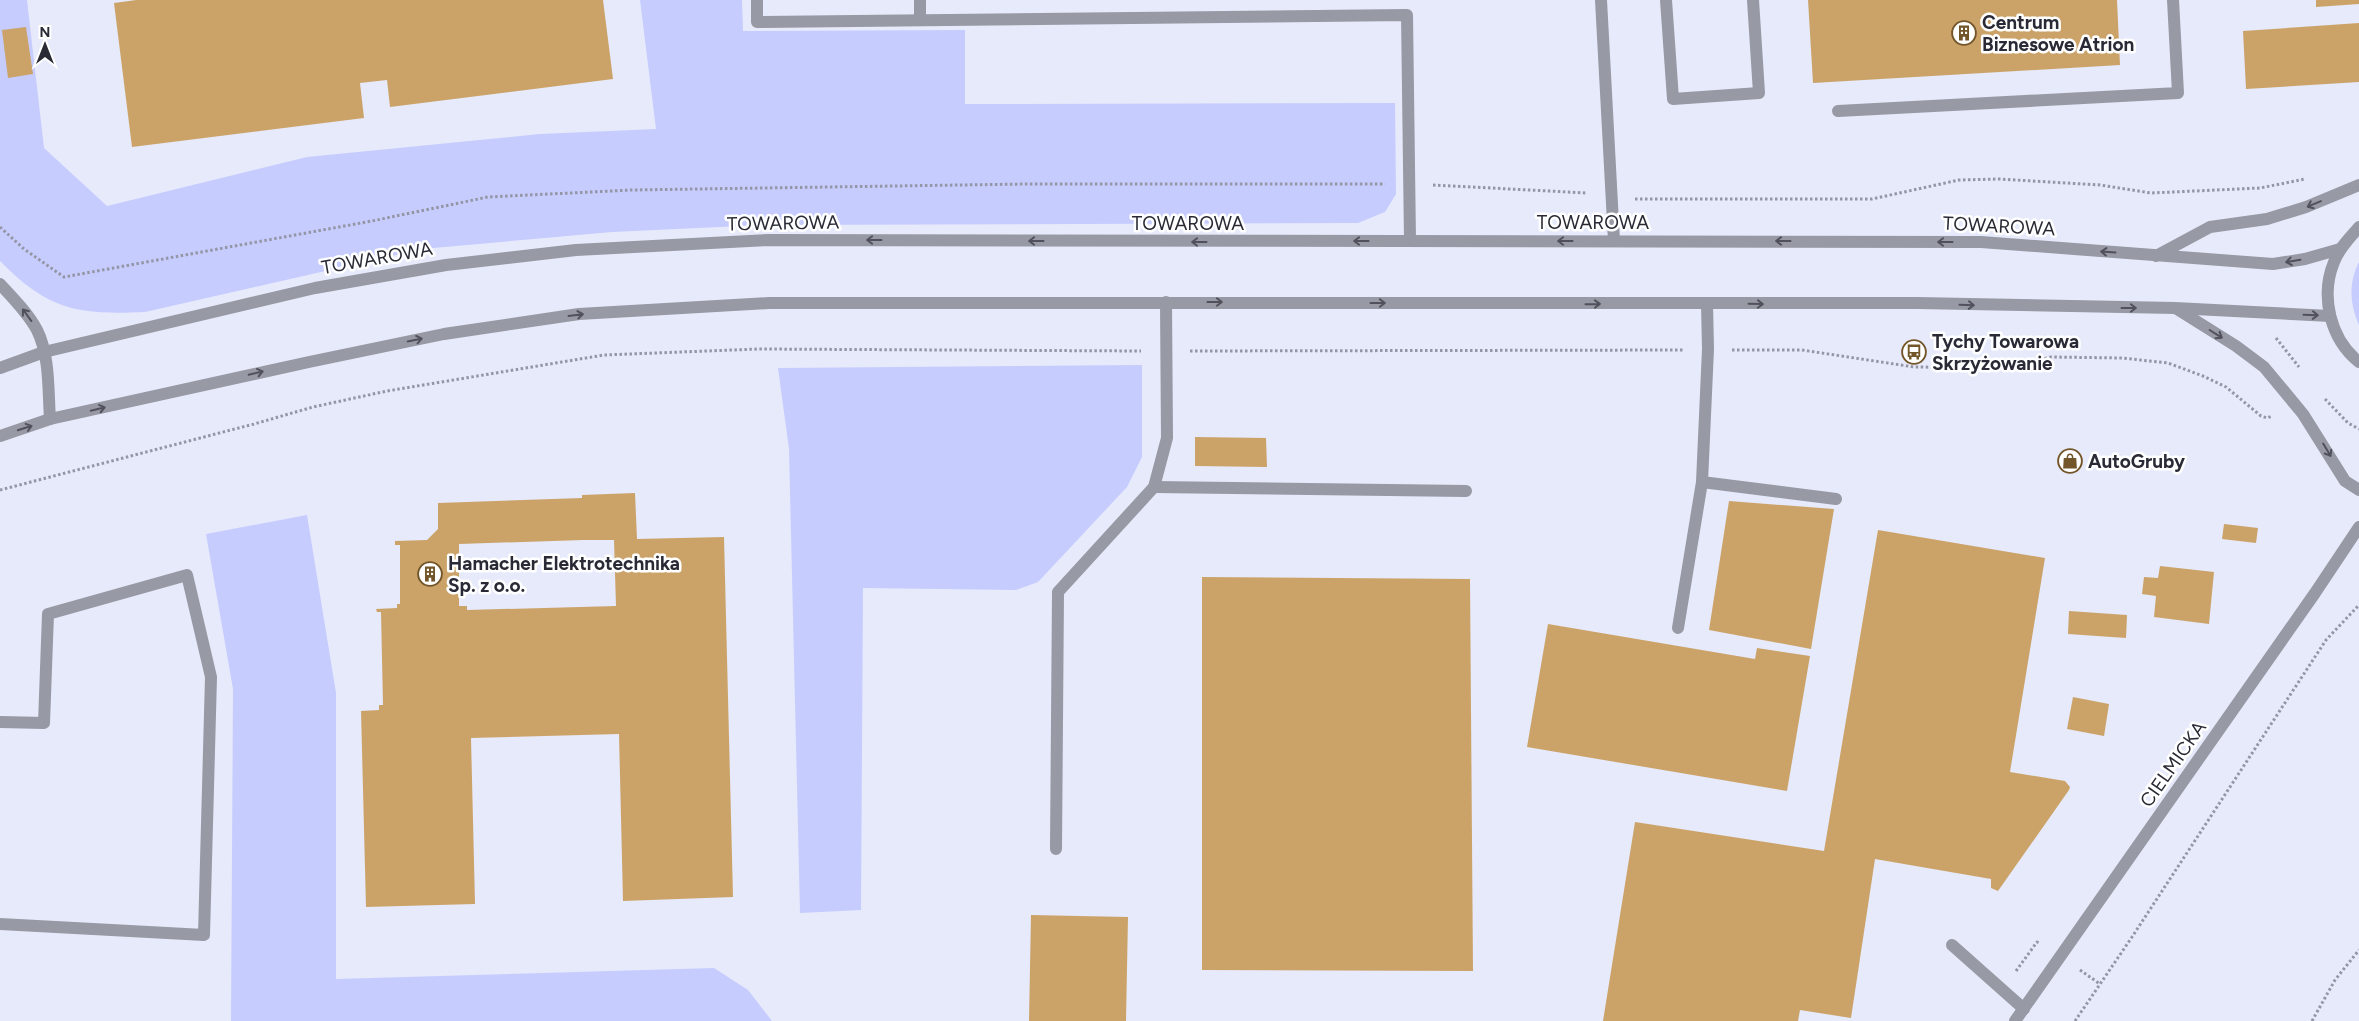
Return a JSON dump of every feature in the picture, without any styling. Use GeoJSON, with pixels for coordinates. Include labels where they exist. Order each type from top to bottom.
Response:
{"type":"FeatureCollection","features":[{"type":"Feature","properties":{"kind":"street"},"geometry":{"type":"LineString","coordinates":[[757,0],[757,22],[1408,14],[1410,241]]}},
{"type":"Feature","properties":{"kind":"street"},"geometry":{"type":"LineString","coordinates":[[920,0],[920,20]]}},
{"type":"Feature","properties":{"kind":"street"},"geometry":{"type":"LineString","coordinates":[[1601,0],[1614,241]]}},
{"type":"Feature","properties":{"kind":"street"},"geometry":{"type":"LineString","coordinates":[[1666,0],[1673,98],[1760,93],[1753,0]]}},
{"type":"Feature","properties":{"kind":"street"},"geometry":{"type":"LineString","coordinates":[[1838,111],[2178,93],[2173,0]]}},
{"type":"Feature","properties":{"kind":"street"},"geometry":{"type":"LineString","coordinates":[[2156,256],[2210,227],[2267,219],[2306,207],[2359,185]]}},
{"type":"Feature","properties":{"kind":"street"},"geometry":{"type":"LineString","coordinates":[[2359,227],[2340,249],[2330,276],[2328,293],[2330,316],[2338,336],[2352,356],[2359,362]]}},
{"type":"Feature","properties":{"kind":"street","name":"TOWAROWA"},"geometry":{"type":"LineString","coordinates":[[0,368],[44,352],[314,288],[446,265],[576,250],[769,240],[1981,242],[2272,264],[2305,259],[2340,249]]}},
{"type":"Feature","properties":{"kind":"street"},"geometry":{"type":"LineString","coordinates":[[0,284],[26,314],[37,331],[44,352],[50,420]]}},
{"type":"Feature","properties":{"kind":"street"},"geometry":{"type":"LineString","coordinates":[[1056,849],[1058,592],[1154,487],[1167,438],[1166,302]]}},
{"type":"Feature","properties":{"kind":"street"},"geometry":{"type":"LineString","coordinates":[[0,436],[50,420],[308,362],[444,334],[580,314],[769,303],[1918,303],[2175,308],[2330,316]]}},
{"type":"Feature","properties":{"kind":"street"},"geometry":{"type":"LineString","coordinates":[[1678,628],[1702,482],[1708,350],[1707,303]]}},
{"type":"Feature","properties":{"kind":"street"},"geometry":{"type":"LineString","coordinates":[[2175,308],[2236,346],[2264,367],[2303,414],[2345,481],[2359,490]]}},
{"type":"Feature","properties":{"kind":"street"},"geometry":{"type":"LineString","coordinates":[[1702,482],[1836,499]]}},
{"type":"Feature","properties":{"kind":"street"},"geometry":{"type":"LineString","coordinates":[[1154,487],[1466,491]]}},
{"type":"Feature","properties":{"kind":"street","name":"CIELMICKA"},"geometry":{"type":"LineString","coordinates":[[2015,1021],[2309,602],[2359,527]]}},
{"type":"Feature","properties":{"kind":"street"},"geometry":{"type":"LineString","coordinates":[[0,722],[44,723],[48,614],[186,575],[211,677],[204,935],[0,924]]}},
{"type":"Feature","properties":{"kind":"street"},"geometry":{"type":"LineString","coordinates":[[1952,945],[2024,1009]]}},
{"type":"Feature","properties":{"kind":"path"},"geometry":{"type":"LineString","coordinates":[[0,227],[24,248],[64,276],[488,197],[642,189],[996,184],[1409,184],[1581,192],[1611,198],[1872,199],[1959,180],[1991,179],[2100,185],[2151,193],[2260,188],[2314,176]]}},
{"type":"Feature","properties":{"kind":"path"},"geometry":{"type":"LineString","coordinates":[[2272,333],[2301,370]]}},
{"type":"Feature","properties":{"kind":"path"},"geometry":{"type":"LineString","coordinates":[[0,490],[313,407],[387,391],[604,355],[758,350],[1802,350],[1914,367],[2008,368],[2051,357],[2122,358],[2168,363],[2204,376],[2226,387],[2260,416],[2267,418],[2276,412]]}},
{"type":"Feature","properties":{"kind":"path"},"geometry":{"type":"LineString","coordinates":[[2321,394],[2348,423],[2359,429]]}},
{"type":"Feature","properties":{"kind":"path"},"geometry":{"type":"LineString","coordinates":[[2075,1021],[2138,929],[2326,640],[2359,605]]}},
{"type":"Feature","properties":{"kind":"path"},"geometry":{"type":"LineString","coordinates":[[2312,1021],[2335,980],[2359,950]]}},
{"type":"Feature","properties":{"kind":"shaded area"},"geometry":{"type":"Polygon","coordinates":[[[0,0],[27,0],[44,148],[107,206],[307,157],[540,134],[656,129],[640,0],[742,0],[743,31],[965,30],[965,104],[1395,103],[1396,194],[1385,212],[1358,223],[763,225],[612,232],[422,249],[145,312],[121,313],[82,310],[65,306],[33,290],[0,261],[0,0]]]}},
{"type":"Feature","properties":{"kind":"shaded area"},"geometry":{"type":"Polygon","coordinates":[[[2359,262],[2359,325],[2352,302],[2352,286],[2355,270],[2359,262]]]}},
{"type":"Feature","properties":{"kind":"shaded area"},"geometry":{"type":"Polygon","coordinates":[[[1142,365],[1142,457],[1127,487],[1038,582],[1016,590],[863,588],[861,910],[800,913],[789,449],[778,368],[1142,365]]]}},
{"type":"Feature","properties":{"kind":"shaded area"},"geometry":{"type":"Polygon","coordinates":[[[307,515],[336,693],[336,979],[714,968],[748,990],[772,1021],[231,1021],[233,689],[206,534],[307,515]]]}},
{"type":"Feature","properties":{"kind":"building"},"geometry":{"type":"Polygon","coordinates":[[[136,0],[603,0],[613,79],[390,107],[387,80],[360,83],[364,118],[132,147],[114,3],[136,0]]]}},
{"type":"Feature","properties":{"kind":"building","name":"Centrum Biznesowe Atrion"},"geometry":{"type":"Polygon","coordinates":[[[1808,0],[2117,0],[2120,65],[1813,83],[1808,0]]]}},
{"type":"Feature","properties":{"kind":"building"},"geometry":{"type":"Polygon","coordinates":[[[2316,0],[2359,0],[2359,4],[2316,7],[2316,0]]]}},
{"type":"Feature","properties":{"kind":"building"},"geometry":{"type":"Polygon","coordinates":[[[2359,23],[2359,82],[2246,89],[2243,31],[2359,23]]]}},
{"type":"Feature","properties":{"kind":"building"},"geometry":{"type":"Polygon","coordinates":[[[26,27],[33,74],[8,78],[2,30],[26,27]]]}},
{"type":"Feature","properties":{"kind":"building"},"geometry":{"type":"Polygon","coordinates":[[[1195,437],[1266,438],[1267,467],[1195,466],[1195,437]]]}},
{"type":"Feature","properties":{"kind":"building"},"geometry":{"type":"Polygon","coordinates":[[[635,493],[637,539],[724,537],[733,897],[623,901],[619,734],[471,738],[475,904],[366,907],[361,711],[379,710],[379,705],[383,705],[381,612],[377,612],[376,609],[397,608],[397,604],[400,604],[400,545],[395,545],[395,541],[427,540],[438,529],[438,503],[582,498],[582,495],[635,493]],[[614,540],[459,544],[459,606],[467,606],[467,610],[616,606],[614,540]]]}},
{"type":"Feature","properties":{"kind":"building"},"geometry":{"type":"Polygon","coordinates":[[[1729,501],[1834,509],[1811,649],[1709,630],[1729,501]]]}},
{"type":"Feature","properties":{"kind":"building"},"geometry":{"type":"Polygon","coordinates":[[[2224,524],[2258,528],[2256,543],[2222,539],[2224,524]]]}},
{"type":"Feature","properties":{"kind":"building"},"geometry":{"type":"Polygon","coordinates":[[[1878,530],[2045,558],[2010,772],[2065,781],[2070,787],[2069,790],[1998,891],[1991,888],[1991,879],[1875,859],[1851,1018],[1800,1010],[1798,1021],[1603,1021],[1635,822],[1824,851],[1878,530]]]}},
{"type":"Feature","properties":{"kind":"building"},"geometry":{"type":"Polygon","coordinates":[[[2160,566],[2214,572],[2209,624],[2154,617],[2156,596],[2142,594],[2144,577],[2158,578],[2160,566]]]}},
{"type":"Feature","properties":{"kind":"building"},"geometry":{"type":"Polygon","coordinates":[[[1202,577],[1470,579],[1473,971],[1202,970],[1202,577]]]}},
{"type":"Feature","properties":{"kind":"building"},"geometry":{"type":"Polygon","coordinates":[[[2069,611],[2127,615],[2126,638],[2068,634],[2069,611]]]}},
{"type":"Feature","properties":{"kind":"building"},"geometry":{"type":"Polygon","coordinates":[[[1548,624],[1755,659],[1757,648],[1810,656],[1787,791],[1527,747],[1548,624]]]}},
{"type":"Feature","properties":{"kind":"building"},"geometry":{"type":"Polygon","coordinates":[[[2073,697],[2109,704],[2104,736],[2067,729],[2073,697]]]}},
{"type":"Feature","properties":{"kind":"building"},"geometry":{"type":"Polygon","coordinates":[[[1031,915],[1128,917],[1126,1021],[1029,1021],[1031,915]]]}},
{"type":"Feature","properties":{"kind":"place","name":"Centrum Biznesowe Atrion"},"geometry":{"type":"Point","coordinates":[1964,33]}},
{"type":"Feature","properties":{"kind":"place","name":"Tychy Towarowa Skrzyżowanie"},"geometry":{"type":"Point","coordinates":[1914,352]}},
{"type":"Feature","properties":{"kind":"place","name":"AutoGruby"},"geometry":{"type":"Point","coordinates":[2070,461]}},
{"type":"Feature","properties":{"kind":"place","name":"Hamacher Elektrotechnika Sp. z o.o."},"geometry":{"type":"Point","coordinates":[430,574]}}]}
